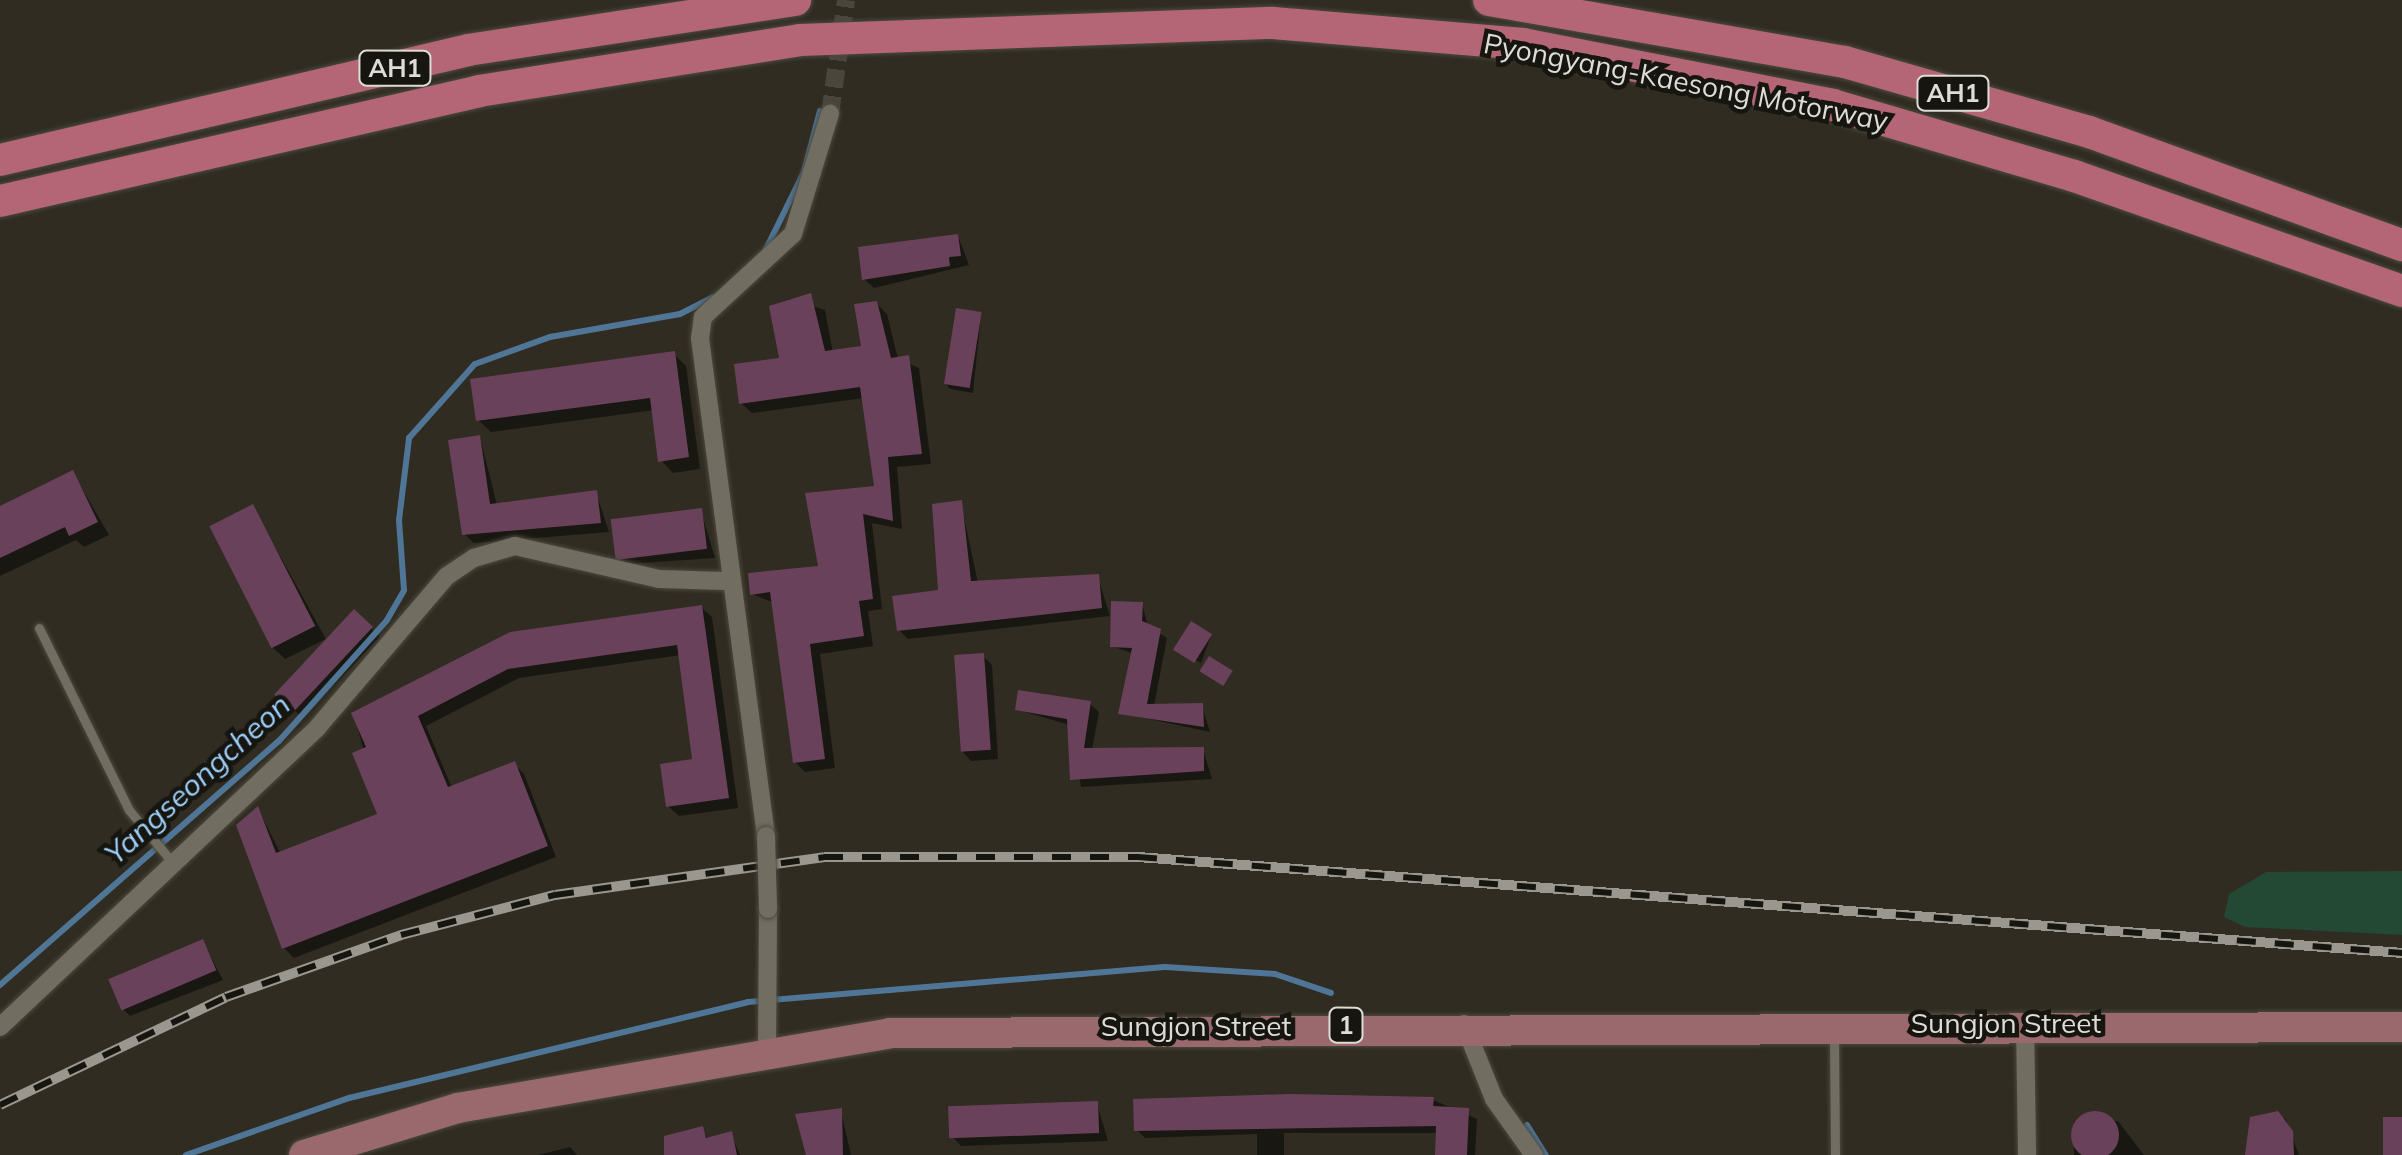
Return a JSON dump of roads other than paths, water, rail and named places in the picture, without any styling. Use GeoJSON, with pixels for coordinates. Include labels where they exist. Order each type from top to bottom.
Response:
{"type":"FeatureCollection","features":[{"type":"Feature","properties":{"kind":"highway","name":"AH1"},"geometry":{"type":"LineString","coordinates":[[0,160],[468,50],[795,0]]}},
{"type":"Feature","properties":{"kind":"highway","name":"Pyongyang-Kaesong Motorway"},"geometry":{"type":"LineString","coordinates":[[1490,0],[1845,62],[2088,132],[2402,246]]}},
{"type":"Feature","properties":{"kind":"highway","name":"Pyongyang-Kaesong Motorway"},"geometry":{"type":"LineString","coordinates":[[0,201],[479,90],[782,42],[1273,22],[1523,44],[1833,106],[2074,176],[2402,291]]}},
{"type":"Feature","properties":{"kind":"main road","name":"Sungjon Street"},"geometry":{"type":"LineString","coordinates":[[304,1155],[458,1108],[767,1051],[1033,1027],[2025,1023],[2402,1027]]}},
{"type":"Feature","properties":{"kind":"street"},"geometry":{"type":"LineString","coordinates":[[767,1051],[766,836],[725,581],[702,317],[793,234],[830,114]]}},
{"type":"Feature","properties":{"kind":"street"},"geometry":{"type":"LineString","coordinates":[[0,1027],[317,728],[447,576],[474,558],[515,546],[659,578],[725,581]]}},
{"type":"Feature","properties":{"kind":"street"},"geometry":{"type":"LineString","coordinates":[[2025,1023],[2027,1155]]}},
{"type":"Feature","properties":{"kind":"street"},"geometry":{"type":"LineString","coordinates":[[1464,1024],[1494,1099],[1534,1155]]}},
{"type":"Feature","properties":{"kind":"lane"},"geometry":{"type":"LineString","coordinates":[[39,628],[152,838],[171,862]]}},
{"type":"Feature","properties":{"kind":"lane"},"geometry":{"type":"LineString","coordinates":[[1834,1024],[1835,1155]]}},
{"type":"Feature","properties":{"kind":"waterway","name":"Yangseongcheon"},"geometry":{"type":"LineString","coordinates":[[764,253],[804,172],[820,111]]}},
{"type":"Feature","properties":{"kind":"waterway","name":"Yangseongcheon"},"geometry":{"type":"LineString","coordinates":[[0,985],[279,741],[387,620],[404,590],[399,520],[409,438],[475,364],[550,337],[680,314],[713,297]]}},
{"type":"Feature","properties":{"kind":"waterway"},"geometry":{"type":"LineString","coordinates":[[186,1155],[349,1098],[748,1002],[1165,967],[1275,974],[1331,993]]}},
{"type":"Feature","properties":{"kind":"waterway"},"geometry":{"type":"LineString","coordinates":[[1527,1125],[1546,1155]]}},
{"type":"Feature","properties":{"kind":"tunnel"},"geometry":{"type":"LineString","coordinates":[[830,114],[846,0]]}},
{"type":"Feature","properties":{"kind":"railway"},"geometry":{"type":"LineString","coordinates":[[0,1105],[226,997],[401,935],[555,895],[824,857],[1138,857],[2402,953]]}}]}
